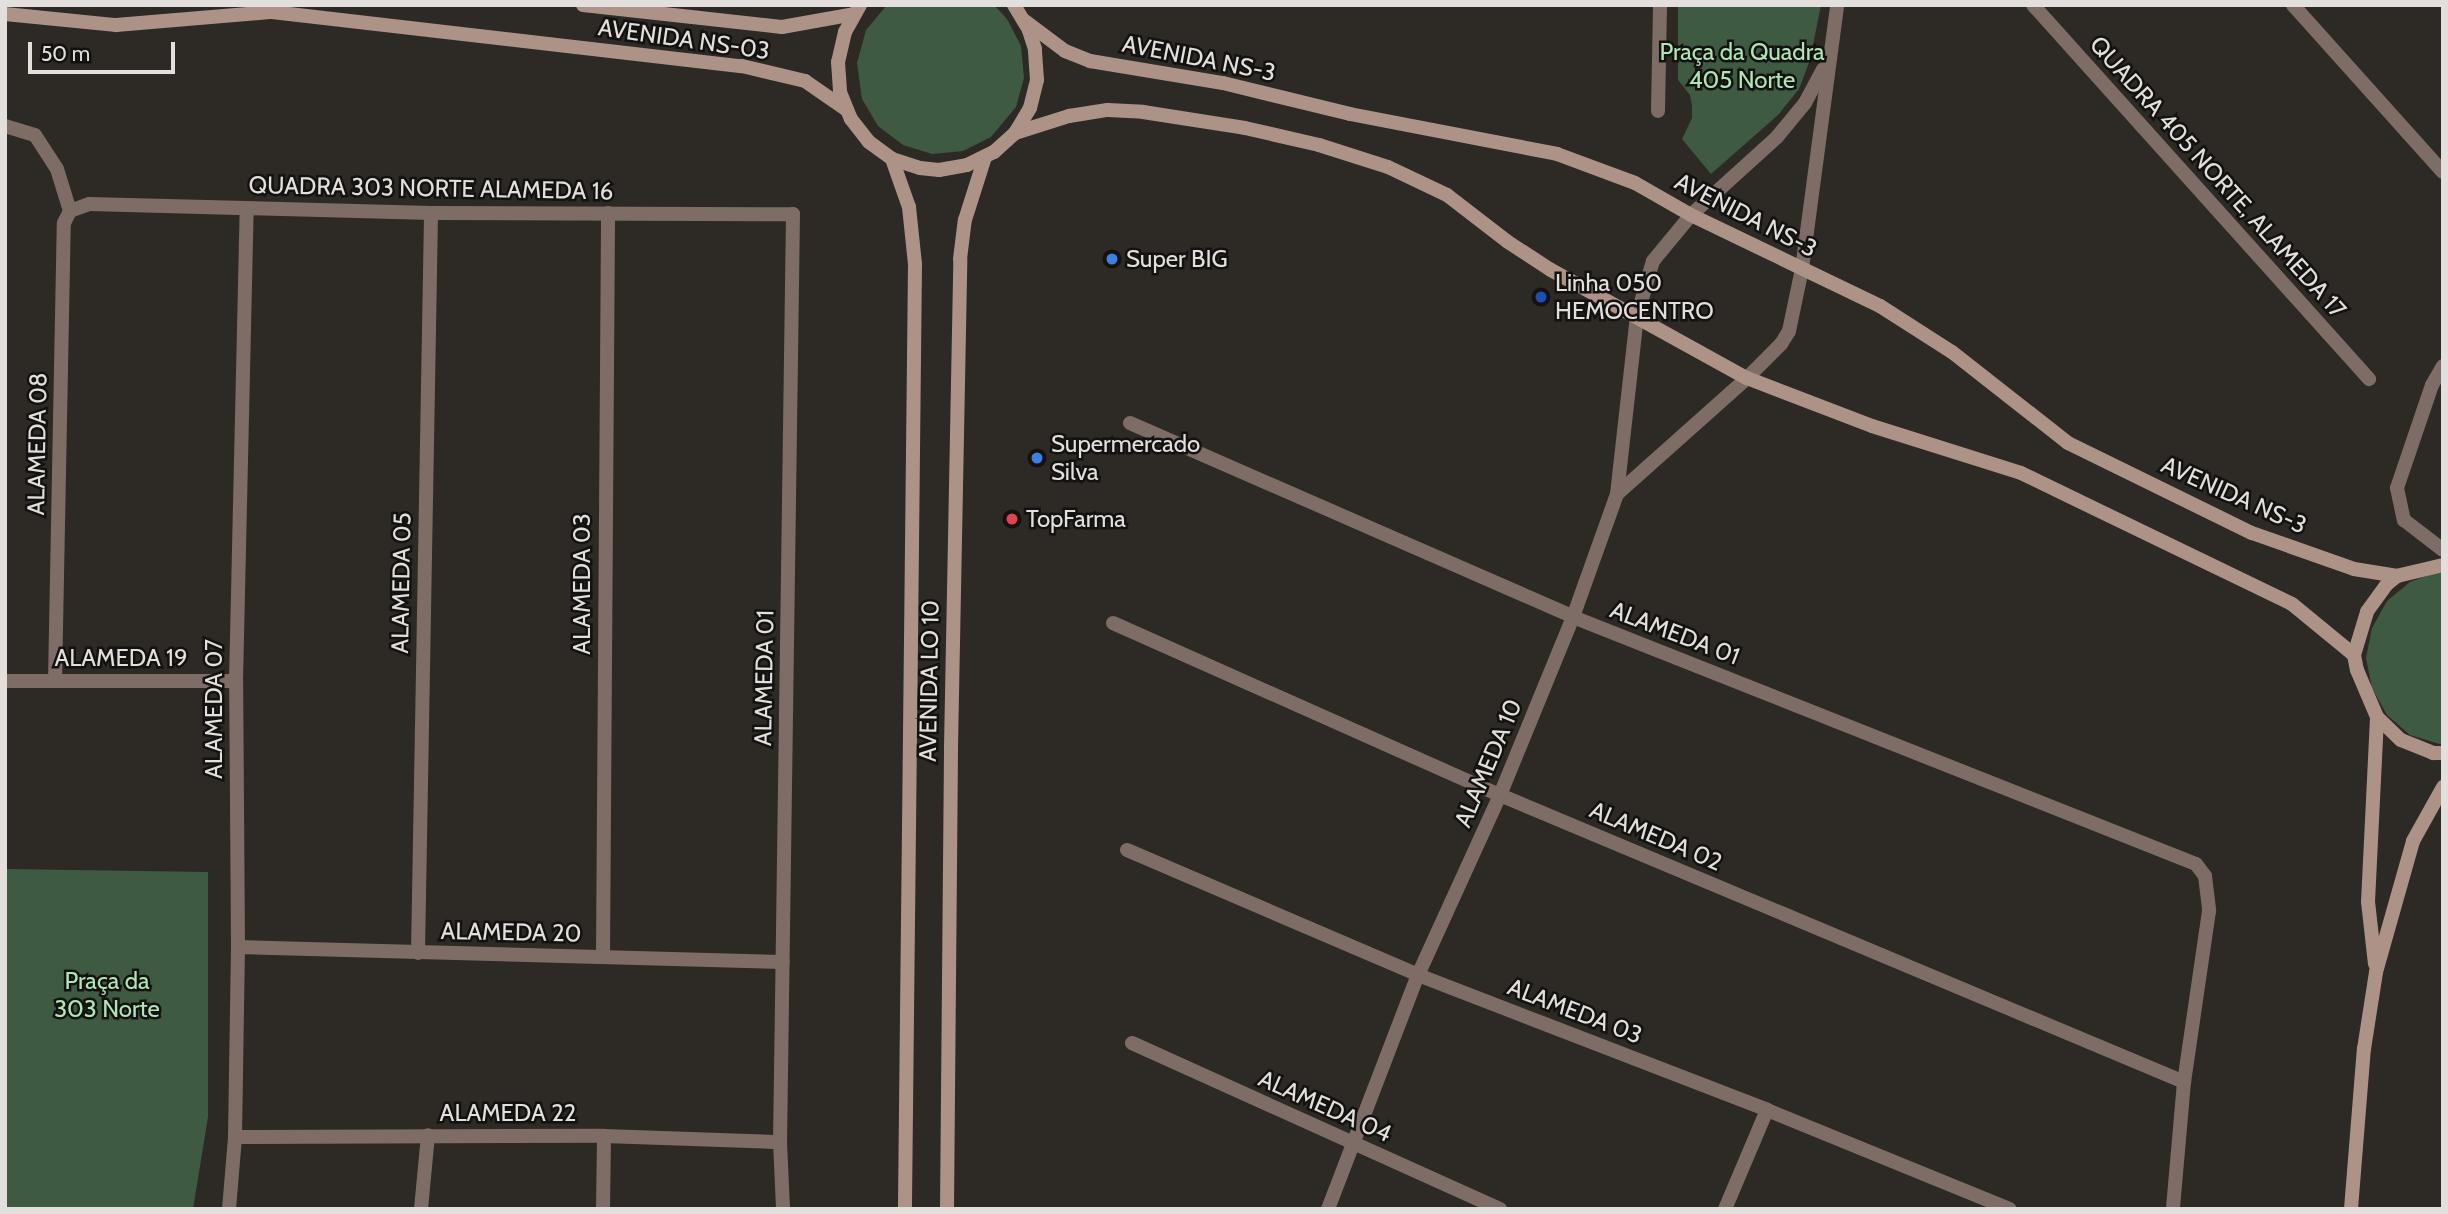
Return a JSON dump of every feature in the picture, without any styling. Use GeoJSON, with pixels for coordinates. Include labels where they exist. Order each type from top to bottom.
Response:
{"type":"FeatureCollection","features":[{"type":"Feature","properties":{"kind":"street","name":"AVENIDA NS-03"},"geometry":{"type":"LineString","coordinates":[[583,5],[782,27],[857,9]]}},
{"type":"Feature","properties":{"kind":"street","name":"AVENIDA NS-3"},"geometry":{"type":"LineString","coordinates":[[857,9],[845,32],[838,62],[839,82],[847,110],[869,142],[892,159],[920,168],[939,170],[967,165],[985,158],[1015,133],[1030,108],[1037,80],[1035,50],[1025,21],[1014,5]]}},
{"type":"Feature","properties":{"kind":"street"},"geometry":{"type":"LineString","coordinates":[[1658,111],[1660,5]]}},
{"type":"Feature","properties":{"kind":"street","name":"ALAMEDA 10"},"geometry":{"type":"LineString","coordinates":[[1328,1209],[1418,975],[1500,795],[1573,617],[1617,494],[1747,378],[1781,344],[1789,331],[1802,269],[1837,5]]}},
{"type":"Feature","properties":{"kind":"street","name":"QUADRA 405 NORTE, ALAMEDA 17"},"geometry":{"type":"LineString","coordinates":[[2033,5],[2369,379]]}},
{"type":"Feature","properties":{"kind":"street"},"geometry":{"type":"LineString","coordinates":[[2293,5],[2443,172]]}},
{"type":"Feature","properties":{"kind":"street","name":"AVENIDA NS-03"},"geometry":{"type":"LineString","coordinates":[[5,14],[116,25],[272,12],[320,17],[742,66],[805,81],[847,110]]}},
{"type":"Feature","properties":{"kind":"street","name":"AVENIDA NS-3"},"geometry":{"type":"LineString","coordinates":[[1025,21],[1065,51],[1090,61],[1223,83],[1350,114],[1557,154],[1635,183],[1691,215],[1880,306],[1952,352],[2068,443],[2252,533],[2354,569],[2397,576]]}},
{"type":"Feature","properties":{"kind":"street"},"geometry":{"type":"LineString","coordinates":[[1617,494],[1637,316],[1653,261],[1691,215],[1795,117],[1829,55]]}},
{"type":"Feature","properties":{"kind":"street","name":"AVENIDA NS-3"},"geometry":{"type":"LineString","coordinates":[[1015,133],[1069,116],[1108,110],[1143,113],[1245,128],[1319,145],[1422,181],[1447,195],[1529,257],[1747,378],[1872,426],[1965,453],[2021,473],[2292,604],[2354,655]]}},
{"type":"Feature","properties":{"kind":"street"},"geometry":{"type":"LineString","coordinates":[[5,126],[35,135],[57,169],[70,211]]}},
{"type":"Feature","properties":{"kind":"street","name":"AVENIDA LO 10"},"geometry":{"type":"LineString","coordinates":[[947,1209],[951,706],[960,259],[965,220],[985,158]]}},
{"type":"Feature","properties":{"kind":"street","name":"AVENIDA LO 10"},"geometry":{"type":"LineString","coordinates":[[892,159],[909,207],[915,264],[905,1209]]}},
{"type":"Feature","properties":{"kind":"street","name":"QUADRA 303 NORTE ALAMEDA 16"},"geometry":{"type":"LineString","coordinates":[[70,211],[89,204],[430,213],[793,214]]}},
{"type":"Feature","properties":{"kind":"street","name":"ALAMEDA 07"},"geometry":{"type":"LineString","coordinates":[[229,1209],[235,1137],[238,947],[236,681],[247,209]]}},
{"type":"Feature","properties":{"kind":"street","name":"ALAMEDA 08"},"geometry":{"type":"LineString","coordinates":[[55,681],[64,223],[70,211]]}},
{"type":"Feature","properties":{"kind":"street","name":"ALAMEDA 05"},"geometry":{"type":"LineString","coordinates":[[418,953],[430,213]]}},
{"type":"Feature","properties":{"kind":"street","name":"ALAMEDA 03"},"geometry":{"type":"LineString","coordinates":[[603,956],[608,213]]}},
{"type":"Feature","properties":{"kind":"street","name":"ALAMEDA 01"},"geometry":{"type":"LineString","coordinates":[[780,1142],[793,214]]}},
{"type":"Feature","properties":{"kind":"street"},"geometry":{"type":"LineString","coordinates":[[2443,366],[2432,385],[2397,488],[2404,520],[2443,550]]}},
{"type":"Feature","properties":{"kind":"street","name":"ALAMEDA 01"},"geometry":{"type":"LineString","coordinates":[[1130,423],[1573,617],[2188,859],[2205,876],[2209,911],[2184,1082]]}},
{"type":"Feature","properties":{"kind":"street"},"geometry":{"type":"LineString","coordinates":[[2443,565],[2397,576],[2367,612],[2354,655],[2357,670],[2377,717],[2402,740],[2433,753],[2443,753]]}},
{"type":"Feature","properties":{"kind":"street","name":"ALAMEDA 02"},"geometry":{"type":"LineString","coordinates":[[1113,623],[1500,795],[2184,1082]]}},
{"type":"Feature","properties":{"kind":"street","name":"ALAMEDA 19"},"geometry":{"type":"LineString","coordinates":[[5,681],[236,681]]}},
{"type":"Feature","properties":{"kind":"street"},"geometry":{"type":"LineString","coordinates":[[2376,972],[2368,902],[2377,717]]}},
{"type":"Feature","properties":{"kind":"street"},"geometry":{"type":"LineString","coordinates":[[2351,1209],[2364,1049],[2376,972],[2413,841],[2443,788]]}},
{"type":"Feature","properties":{"kind":"street","name":"ALAMEDA 03"},"geometry":{"type":"LineString","coordinates":[[1126,850],[1418,975],[1767,1110],[2010,1209]]}},
{"type":"Feature","properties":{"kind":"street","name":"ALAMEDA 20"},"geometry":{"type":"LineString","coordinates":[[238,947],[783,962]]}},
{"type":"Feature","properties":{"kind":"street","name":"ALAMEDA 04"},"geometry":{"type":"LineString","coordinates":[[1132,1043],[1352,1143],[1475,1204],[1500,1209]]}},
{"type":"Feature","properties":{"kind":"street"},"geometry":{"type":"LineString","coordinates":[[2173,1209],[2184,1082]]}},
{"type":"Feature","properties":{"kind":"street"},"geometry":{"type":"LineString","coordinates":[[1725,1209],[1767,1110]]}},
{"type":"Feature","properties":{"kind":"street"},"geometry":{"type":"LineString","coordinates":[[421,1209],[428,1135]]}},
{"type":"Feature","properties":{"kind":"street"},"geometry":{"type":"LineString","coordinates":[[603,1209],[604,1136]]}},
{"type":"Feature","properties":{"kind":"street","name":"ALAMEDA 22"},"geometry":{"type":"LineString","coordinates":[[235,1137],[604,1136],[780,1142]]}},
{"type":"Feature","properties":{"kind":"street"},"geometry":{"type":"LineString","coordinates":[[780,1142],[783,1209]]}},
{"type":"Feature","properties":{"kind":"green space"},"geometry":{"type":"Polygon","coordinates":[[[887,5],[994,5],[1007,19],[1021,46],[1024,78],[1016,107],[991,137],[963,151],[932,154],[903,145],[878,126],[862,99],[857,63],[866,30],[887,5]]]}},
{"type":"Feature","properties":{"kind":"green space","name":"Praça da Quadra 405 Norte"},"geometry":{"type":"Polygon","coordinates":[[[1678,5],[1821,5],[1810,60],[1799,89],[1778,115],[1711,174],[1682,139],[1692,118],[1692,106],[1690,95],[1678,80],[1678,5]]]}},
{"type":"Feature","properties":{"kind":"green space"},"geometry":{"type":"Polygon","coordinates":[[[2443,571],[2443,745],[2410,735],[2387,715],[2372,688],[2366,658],[2372,628],[2387,601],[2410,582],[2443,571]]]}},
{"type":"Feature","properties":{"kind":"green space","name":"Praça da 303 Norte"},"geometry":{"type":"Polygon","coordinates":[[[5,869],[208,872],[208,1117],[193,1209],[5,1209],[5,869]]]}},
{"type":"Feature","properties":{"kind":"place","name":"Super BIG"},"geometry":{"type":"Point","coordinates":[1112,259]}},
{"type":"Feature","properties":{"kind":"place","name":"Linha 050 HEMOCENTRO"},"geometry":{"type":"Point","coordinates":[1541,297]}},
{"type":"Feature","properties":{"kind":"place","name":"Supermercado Silva"},"geometry":{"type":"Point","coordinates":[1037,458]}},
{"type":"Feature","properties":{"kind":"place","name":"TopFarma"},"geometry":{"type":"Point","coordinates":[1012,519]}}]}
